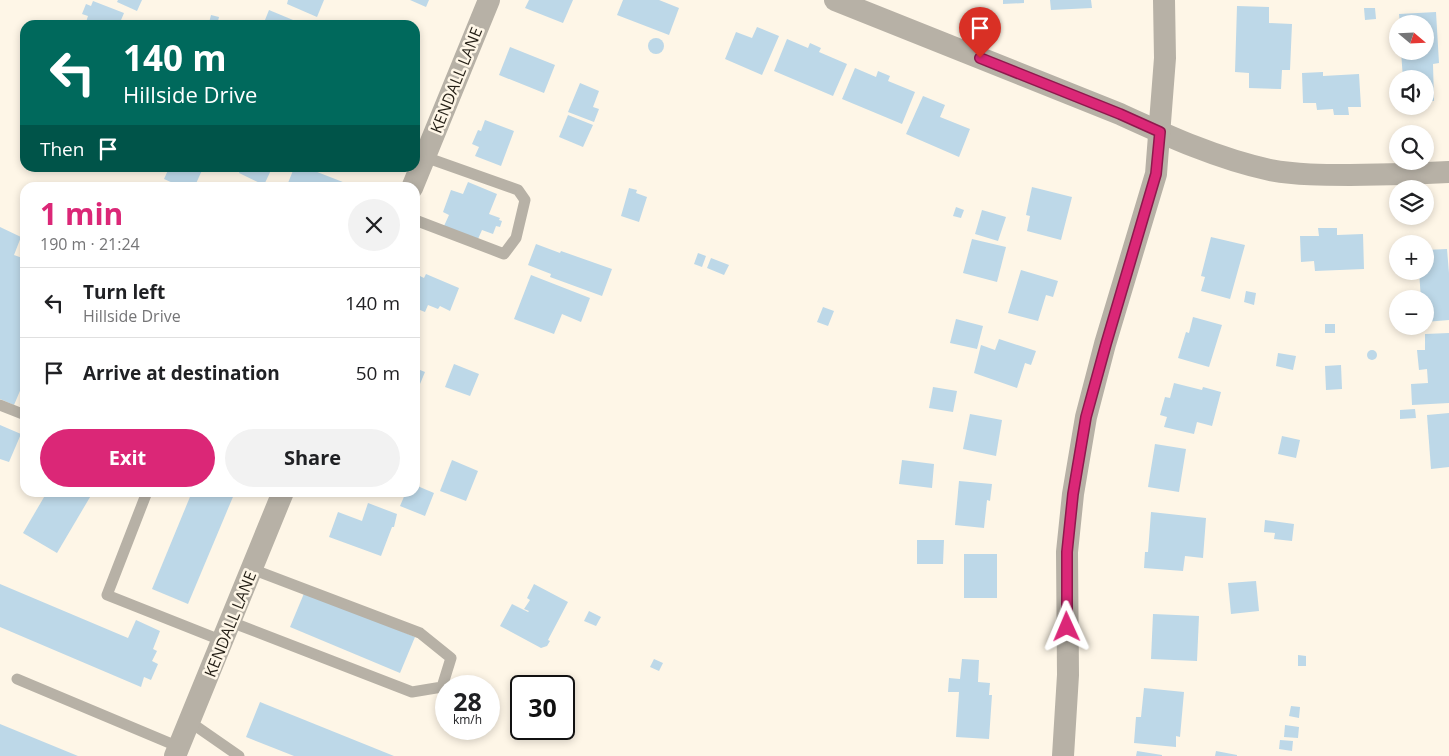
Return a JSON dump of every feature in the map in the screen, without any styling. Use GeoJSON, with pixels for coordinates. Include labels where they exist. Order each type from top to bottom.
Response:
{"type":"FeatureCollection","features":[{"type":"Feature","properties":{"kind":"street","name":"KENDALL LANE"},"geometry":{"type":"LineString","coordinates":[[420,169],[489,0]]}},
{"type":"Feature","properties":{"kind":"street"},"geometry":{"type":"LineString","coordinates":[[835,0],[1232,160],[1272,170],[1321,175],[1449,172]]}},
{"type":"Feature","properties":{"kind":"street"},"geometry":{"type":"LineString","coordinates":[[1063,756],[1068,675],[1067,552],[1073,494],[1086,417],[1156,174],[1165,58],[1164,0]]}},
{"type":"Feature","properties":{"kind":"street","name":"KENDALL LANE"},"geometry":{"type":"LineString","coordinates":[[177,752],[281,497]]}},
{"type":"Feature","properties":{"kind":"lane"},"geometry":{"type":"LineString","coordinates":[[420,222],[504,254],[516,238],[525,200],[518,190],[425,157]]}},
{"type":"Feature","properties":{"kind":"lane"},"geometry":{"type":"LineString","coordinates":[[0,405],[20,414]]}},
{"type":"Feature","properties":{"kind":"lane"},"geometry":{"type":"LineString","coordinates":[[145,497],[107,595],[412,692],[442,687],[451,658],[420,633],[252,569]]}},
{"type":"Feature","properties":{"kind":"lane"},"geometry":{"type":"LineString","coordinates":[[17,679],[177,752]]}},
{"type":"Feature","properties":{"kind":"lane"},"geometry":{"type":"LineString","coordinates":[[190,722],[238,756]]}},
{"type":"Feature","properties":{"kind":"building"},"geometry":{"type":"Polygon","coordinates":[[[118,0],[142,0],[137,11],[117,2],[118,0]]]}},
{"type":"Feature","properties":{"kind":"building"},"geometry":{"type":"Polygon","coordinates":[[[288,0],[324,0],[317,17],[287,4],[288,0]]]}},
{"type":"Feature","properties":{"kind":"building"},"geometry":{"type":"Polygon","coordinates":[[[410,0],[429,0],[426,7],[410,0]]]}},
{"type":"Feature","properties":{"kind":"building"},"geometry":{"type":"Polygon","coordinates":[[[529,0],[573,0],[563,23],[525,8],[529,0]]]}},
{"type":"Feature","properties":{"kind":"building"},"geometry":{"type":"Polygon","coordinates":[[[623,0],[659,0],[679,8],[669,35],[617,15],[623,0]]]}},
{"type":"Feature","properties":{"kind":"building"},"geometry":{"type":"Polygon","coordinates":[[[1003,0],[1024,0],[1024,3],[1003,4],[1003,0]]]}},
{"type":"Feature","properties":{"kind":"building"},"geometry":{"type":"Polygon","coordinates":[[[1050,0],[1091,0],[1092,8],[1051,10],[1050,0]]]}},
{"type":"Feature","properties":{"kind":"building"},"geometry":{"type":"Polygon","coordinates":[[[93,1],[124,13],[121,20],[87,20],[88,16],[82,14],[86,4],[91,6],[93,1]]]}},
{"type":"Feature","properties":{"kind":"building"},"geometry":{"type":"Polygon","coordinates":[[[1237,6],[1269,7],[1269,23],[1292,24],[1290,70],[1282,70],[1281,89],[1249,88],[1249,73],[1235,72],[1237,6]]]}},
{"type":"Feature","properties":{"kind":"building"},"geometry":{"type":"Polygon","coordinates":[[[1364,8],[1375,8],[1376,19],[1365,20],[1364,8]]]}},
{"type":"Feature","properties":{"kind":"building"},"geometry":{"type":"Polygon","coordinates":[[[269,10],[293,20],[265,20],[269,10]]]}},
{"type":"Feature","properties":{"kind":"building"},"geometry":{"type":"Polygon","coordinates":[[[1436,12],[1439,63],[1433,64],[1433,70],[1402,70],[1402,60],[1434,60],[1434,15],[1399,14],[1436,12]]]}},
{"type":"Feature","properties":{"kind":"building"},"geometry":{"type":"Polygon","coordinates":[[[211,15],[219,17],[218,20],[210,20],[211,15]]]}},
{"type":"Feature","properties":{"kind":"building"},"geometry":{"type":"Polygon","coordinates":[[[757,27],[779,36],[762,75],[725,59],[736,32],[752,38],[757,27]]]}},
{"type":"Feature","properties":{"kind":"building"},"geometry":{"type":"Polygon","coordinates":[[[653,38],[659,38],[664,43],[662,52],[653,54],[648,49],[648,43],[653,38]]]}},
{"type":"Feature","properties":{"kind":"building"},"geometry":{"type":"Polygon","coordinates":[[[787,39],[808,48],[810,43],[821,48],[819,52],[847,64],[833,96],[774,71],[787,39]]]}},
{"type":"Feature","properties":{"kind":"building"},"geometry":{"type":"Polygon","coordinates":[[[510,47],[555,65],[544,93],[499,75],[510,47]]]}},
{"type":"Feature","properties":{"kind":"building"},"geometry":{"type":"Polygon","coordinates":[[[855,68],[876,77],[878,71],[890,76],[888,81],[915,92],[902,124],[842,99],[855,68]]]}},
{"type":"Feature","properties":{"kind":"building"},"geometry":{"type":"Polygon","coordinates":[[[1323,72],[1323,76],[1359,74],[1361,107],[1348,107],[1349,115],[1334,115],[1333,109],[1317,110],[1316,103],[1303,103],[1302,73],[1323,72]]]}},
{"type":"Feature","properties":{"kind":"building"},"geometry":{"type":"Polygon","coordinates":[[[580,83],[599,91],[593,107],[599,109],[594,122],[568,112],[580,83]]]}},
{"type":"Feature","properties":{"kind":"building"},"geometry":{"type":"Polygon","coordinates":[[[923,96],[945,105],[940,117],[970,129],[959,157],[906,134],[923,96]]]}},
{"type":"Feature","properties":{"kind":"building"},"geometry":{"type":"Polygon","coordinates":[[[568,115],[593,125],[583,147],[559,137],[568,115]]]}},
{"type":"Feature","properties":{"kind":"building"},"geometry":{"type":"Polygon","coordinates":[[[485,120],[514,131],[501,166],[475,156],[479,147],[472,144],[478,130],[481,131],[485,120]]]}},
{"type":"Feature","properties":{"kind":"building"},"geometry":{"type":"Polygon","coordinates":[[[167,172],[201,172],[197,182],[171,182],[164,179],[167,172]]]}},
{"type":"Feature","properties":{"kind":"building"},"geometry":{"type":"Polygon","coordinates":[[[270,172],[265,182],[258,182],[239,173],[270,172]]]}},
{"type":"Feature","properties":{"kind":"building"},"geometry":{"type":"Polygon","coordinates":[[[292,172],[317,172],[343,182],[288,182],[292,172]]]}},
{"type":"Feature","properties":{"kind":"building"},"geometry":{"type":"Polygon","coordinates":[[[468,182],[497,194],[489,214],[500,218],[499,220],[502,221],[500,227],[496,226],[493,234],[482,230],[478,239],[444,226],[449,215],[443,212],[451,190],[463,194],[468,182]]]}},
{"type":"Feature","properties":{"kind":"building"},"geometry":{"type":"Polygon","coordinates":[[[1032,187],[1072,197],[1061,240],[1027,231],[1030,216],[1026,215],[1032,187]]]}},
{"type":"Feature","properties":{"kind":"building"},"geometry":{"type":"Polygon","coordinates":[[[629,188],[637,190],[636,193],[647,197],[639,222],[621,216],[629,188]]]}},
{"type":"Feature","properties":{"kind":"building"},"geometry":{"type":"Polygon","coordinates":[[[956,207],[964,210],[961,218],[953,216],[956,207]]]}},
{"type":"Feature","properties":{"kind":"building"},"geometry":{"type":"Polygon","coordinates":[[[982,210],[1006,217],[998,241],[975,234],[982,210]]]}},
{"type":"Feature","properties":{"kind":"building"},"geometry":{"type":"Polygon","coordinates":[[[0,227],[20,237],[14,255],[20,257],[20,391],[14,405],[0,399],[0,227]]]}},
{"type":"Feature","properties":{"kind":"building"},"geometry":{"type":"Polygon","coordinates":[[[1318,228],[1337,228],[1337,235],[1363,234],[1364,269],[1315,271],[1314,261],[1301,262],[1300,236],[1319,236],[1318,228]]]}},
{"type":"Feature","properties":{"kind":"building"},"geometry":{"type":"Polygon","coordinates":[[[1211,237],[1245,245],[1230,299],[1201,291],[1205,277],[1201,276],[1211,237]]]}},
{"type":"Feature","properties":{"kind":"building"},"geometry":{"type":"Polygon","coordinates":[[[972,239],[1006,247],[997,282],[963,273],[972,239]]]}},
{"type":"Feature","properties":{"kind":"building"},"geometry":{"type":"Polygon","coordinates":[[[536,244],[612,269],[602,296],[550,277],[551,274],[528,265],[536,244]]]}},
{"type":"Feature","properties":{"kind":"building"},"geometry":{"type":"Polygon","coordinates":[[[1447,249],[1449,320],[1434,321],[1434,290],[1420,290],[1420,280],[1434,280],[1434,250],[1447,249]]]}},
{"type":"Feature","properties":{"kind":"building"},"geometry":{"type":"Polygon","coordinates":[[[698,253],[706,256],[702,267],[694,264],[698,253]]]}},
{"type":"Feature","properties":{"kind":"building"},"geometry":{"type":"Polygon","coordinates":[[[711,258],[729,265],[724,275],[707,268],[711,258]]]}},
{"type":"Feature","properties":{"kind":"building"},"geometry":{"type":"Polygon","coordinates":[[[1021,270],[1058,281],[1053,297],[1046,295],[1038,321],[1008,313],[1021,270]]]}},
{"type":"Feature","properties":{"kind":"building"},"geometry":{"type":"Polygon","coordinates":[[[426,274],[459,288],[450,311],[440,306],[438,309],[428,305],[425,312],[420,310],[420,276],[424,278],[426,274]]]}},
{"type":"Feature","properties":{"kind":"building"},"geometry":{"type":"Polygon","coordinates":[[[531,275],[590,298],[581,322],[562,314],[554,334],[514,319],[531,275]]]}},
{"type":"Feature","properties":{"kind":"building"},"geometry":{"type":"Polygon","coordinates":[[[1246,291],[1256,293],[1254,305],[1244,302],[1246,291]]]}},
{"type":"Feature","properties":{"kind":"building"},"geometry":{"type":"Polygon","coordinates":[[[823,307],[834,311],[828,326],[817,322],[823,307]]]}},
{"type":"Feature","properties":{"kind":"building"},"geometry":{"type":"Polygon","coordinates":[[[1193,317],[1222,325],[1209,367],[1178,358],[1186,332],[1189,333],[1193,317]]]}},
{"type":"Feature","properties":{"kind":"building"},"geometry":{"type":"Polygon","coordinates":[[[956,319],[983,326],[977,349],[950,343],[956,319]]]}},
{"type":"Feature","properties":{"kind":"building"},"geometry":{"type":"Polygon","coordinates":[[[1325,324],[1335,324],[1335,333],[1325,333],[1325,324]]]}},
{"type":"Feature","properties":{"kind":"building"},"geometry":{"type":"Polygon","coordinates":[[[1449,333],[1449,403],[1412,405],[1411,384],[1428,383],[1427,369],[1419,370],[1417,350],[1425,350],[1425,335],[1449,333]]]}},
{"type":"Feature","properties":{"kind":"building"},"geometry":{"type":"Polygon","coordinates":[[[999,339],[1036,351],[1031,365],[1025,363],[1017,388],[974,373],[981,345],[995,350],[999,339]]]}},
{"type":"Feature","properties":{"kind":"building"},"geometry":{"type":"Polygon","coordinates":[[[1370,350],[1374,350],[1377,355],[1376,359],[1370,360],[1367,357],[1367,353],[1370,350]]]}},
{"type":"Feature","properties":{"kind":"building"},"geometry":{"type":"Polygon","coordinates":[[[1278,353],[1296,356],[1293,370],[1276,366],[1278,353]]]}},
{"type":"Feature","properties":{"kind":"building"},"geometry":{"type":"Polygon","coordinates":[[[454,364],[479,374],[470,396],[445,387],[454,364]]]}},
{"type":"Feature","properties":{"kind":"building"},"geometry":{"type":"Polygon","coordinates":[[[1341,365],[1342,389],[1326,390],[1325,366],[1341,365]]]}},
{"type":"Feature","properties":{"kind":"building"},"geometry":{"type":"Polygon","coordinates":[[[420,370],[425,372],[420,384],[420,370]]]}},
{"type":"Feature","properties":{"kind":"building"},"geometry":{"type":"Polygon","coordinates":[[[1174,383],[1202,390],[1203,387],[1221,392],[1212,426],[1197,422],[1194,434],[1164,427],[1167,417],[1160,415],[1165,397],[1170,398],[1174,383]]]}},
{"type":"Feature","properties":{"kind":"building"},"geometry":{"type":"Polygon","coordinates":[[[933,387],[957,391],[953,412],[929,408],[933,387]]]}},
{"type":"Feature","properties":{"kind":"building"},"geometry":{"type":"Polygon","coordinates":[[[1415,409],[1416,418],[1400,419],[1400,410],[1415,409]]]}},
{"type":"Feature","properties":{"kind":"building"},"geometry":{"type":"Polygon","coordinates":[[[1449,413],[1449,467],[1431,469],[1427,415],[1449,413]]]}},
{"type":"Feature","properties":{"kind":"building"},"geometry":{"type":"Polygon","coordinates":[[[970,414],[1002,420],[996,456],[963,449],[970,414]]]}},
{"type":"Feature","properties":{"kind":"building"},"geometry":{"type":"Polygon","coordinates":[[[0,425],[20,434],[20,436],[9,462],[0,459],[0,425]]]}},
{"type":"Feature","properties":{"kind":"building"},"geometry":{"type":"Polygon","coordinates":[[[1282,436],[1300,440],[1296,458],[1278,454],[1282,436]]]}},
{"type":"Feature","properties":{"kind":"building"},"geometry":{"type":"Polygon","coordinates":[[[1155,444],[1186,449],[1179,492],[1148,487],[1155,444]]]}},
{"type":"Feature","properties":{"kind":"building"},"geometry":{"type":"Polygon","coordinates":[[[452,460],[478,471],[466,501],[440,491],[452,460]]]}},
{"type":"Feature","properties":{"kind":"building"},"geometry":{"type":"Polygon","coordinates":[[[902,460],[934,464],[932,488],[899,484],[902,460]]]}},
{"type":"Feature","properties":{"kind":"building"},"geometry":{"type":"Polygon","coordinates":[[[959,481],[992,484],[990,501],[987,500],[984,528],[955,525],[959,481]]]}},
{"type":"Feature","properties":{"kind":"building"},"geometry":{"type":"Polygon","coordinates":[[[420,487],[434,493],[425,516],[400,506],[404,497],[420,497],[420,487]]]}},
{"type":"Feature","properties":{"kind":"building"},"geometry":{"type":"Polygon","coordinates":[[[44,497],[90,497],[57,553],[23,533],[44,497]]]}},
{"type":"Feature","properties":{"kind":"building"},"geometry":{"type":"Polygon","coordinates":[[[190,497],[233,497],[188,604],[152,589],[190,497]]]}},
{"type":"Feature","properties":{"kind":"building"},"geometry":{"type":"Polygon","coordinates":[[[368,503],[397,514],[394,527],[392,527],[381,556],[329,537],[338,512],[362,521],[368,503]]]}},
{"type":"Feature","properties":{"kind":"building"},"geometry":{"type":"Polygon","coordinates":[[[1151,512],[1206,518],[1203,558],[1185,556],[1183,571],[1144,568],[1145,552],[1148,552],[1151,512]]]}},
{"type":"Feature","properties":{"kind":"building"},"geometry":{"type":"Polygon","coordinates":[[[1265,520],[1294,524],[1292,541],[1274,539],[1275,533],[1264,532],[1265,520]]]}},
{"type":"Feature","properties":{"kind":"building"},"geometry":{"type":"Polygon","coordinates":[[[917,540],[944,540],[943,564],[917,564],[917,540]]]}},
{"type":"Feature","properties":{"kind":"building"},"geometry":{"type":"Polygon","coordinates":[[[964,554],[997,554],[997,598],[964,598],[964,554]]]}},
{"type":"Feature","properties":{"kind":"building"},"geometry":{"type":"Polygon","coordinates":[[[1256,581],[1259,611],[1231,614],[1228,583],[1256,581]]]}},
{"type":"Feature","properties":{"kind":"building"},"geometry":{"type":"Polygon","coordinates":[[[0,584],[128,638],[136,620],[160,631],[153,649],[157,651],[152,661],[158,664],[151,680],[144,677],[141,687],[0,627],[0,584]]]}},
{"type":"Feature","properties":{"kind":"building"},"geometry":{"type":"Polygon","coordinates":[[[534,584],[568,602],[548,640],[550,641],[547,646],[541,648],[500,626],[512,604],[528,612],[529,611],[524,609],[530,600],[527,598],[534,584]]]}},
{"type":"Feature","properties":{"kind":"building"},"geometry":{"type":"Polygon","coordinates":[[[305,591],[415,637],[400,673],[290,627],[305,591]]]}},
{"type":"Feature","properties":{"kind":"building"},"geometry":{"type":"Polygon","coordinates":[[[589,611],[601,617],[596,626],[584,621],[589,611]]]}},
{"type":"Feature","properties":{"kind":"building"},"geometry":{"type":"Polygon","coordinates":[[[1153,614],[1199,616],[1197,661],[1151,659],[1153,614]]]}},
{"type":"Feature","properties":{"kind":"building"},"geometry":{"type":"Polygon","coordinates":[[[1298,655],[1306,656],[1306,666],[1298,666],[1298,655]]]}},
{"type":"Feature","properties":{"kind":"building"},"geometry":{"type":"Polygon","coordinates":[[[654,659],[663,663],[659,671],[650,667],[654,659]]]}},
{"type":"Feature","properties":{"kind":"building"},"geometry":{"type":"Polygon","coordinates":[[[962,659],[979,660],[978,682],[990,683],[989,695],[992,695],[989,739],[956,737],[959,692],[948,692],[949,678],[960,679],[962,659]]]}},
{"type":"Feature","properties":{"kind":"building"},"geometry":{"type":"Polygon","coordinates":[[[1144,688],[1184,692],[1180,737],[1176,736],[1176,747],[1134,743],[1136,717],[1141,717],[1144,688]]]}},
{"type":"Feature","properties":{"kind":"building"},"geometry":{"type":"Polygon","coordinates":[[[260,702],[394,756],[294,756],[246,737],[260,702]]]}},
{"type":"Feature","properties":{"kind":"building"},"geometry":{"type":"Polygon","coordinates":[[[1291,706],[1300,707],[1299,718],[1289,716],[1291,706]]]}},
{"type":"Feature","properties":{"kind":"building"},"geometry":{"type":"Polygon","coordinates":[[[0,724],[78,756],[0,756],[0,724]]]}},
{"type":"Feature","properties":{"kind":"building"},"geometry":{"type":"Polygon","coordinates":[[[1285,725],[1299,727],[1298,738],[1284,737],[1285,725]]]}},
{"type":"Feature","properties":{"kind":"building"},"geometry":{"type":"Polygon","coordinates":[[[1280,740],[1293,741],[1292,751],[1279,749],[1280,740]]]}},
{"type":"Feature","properties":{"kind":"building"},"geometry":{"type":"Polygon","coordinates":[[[1137,751],[1162,755],[1162,756],[1136,756],[1137,751]]]}},
{"type":"Feature","properties":{"kind":"building"},"geometry":{"type":"Polygon","coordinates":[[[1216,751],[1237,755],[1237,756],[1215,756],[1216,751]]]}},
{"type":"Feature","properties":{"kind":"route"},"geometry":{"type":"LineString","coordinates":[[980,58],[1160,132],[1156,174],[1086,417],[1073,494],[1067,552],[1067,627]]}}]}
